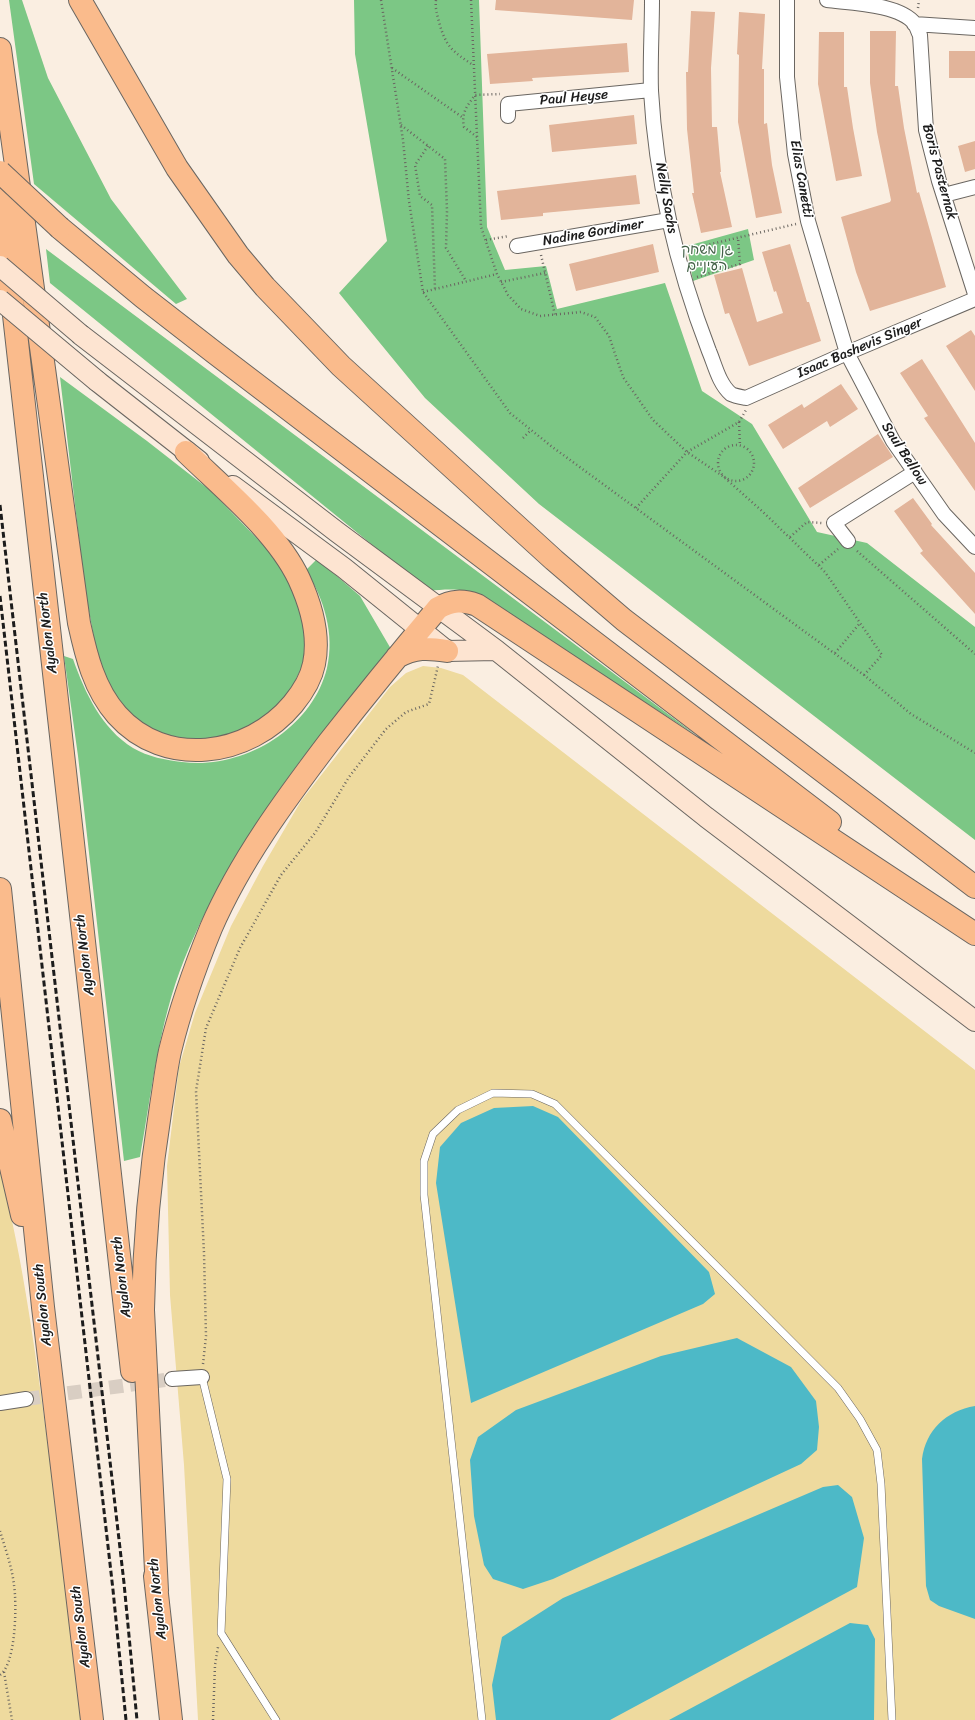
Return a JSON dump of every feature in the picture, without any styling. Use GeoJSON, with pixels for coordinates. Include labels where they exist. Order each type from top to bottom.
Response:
{"type":"FeatureCollection","features":[{"type":"Feature","properties":{"kind":"highway"},"geometry":{"type":"LineString","coordinates":[[80,0],[177,168],[238,255],[265,287],[341,366],[554,560],[624,620],[975,886]]}},
{"type":"Feature","properties":{"kind":"highway"},"geometry":{"type":"LineString","coordinates":[[0,50],[79,623],[84,646],[99,688],[109,704],[130,728],[141,736],[155,743],[170,747],[200,750],[228,746],[252,738],[278,720],[299,696],[311,674],[314,664],[315,633],[310,606],[298,577],[289,562],[256,519],[186,452]]}},
{"type":"Feature","properties":{"kind":"highway"},"geometry":{"type":"LineString","coordinates":[[0,172],[60,228],[143,297],[975,933]]}},
{"type":"Feature","properties":{"kind":"highway","name":"Ayalon North"},"geometry":{"type":"LineString","coordinates":[[0,190],[171,1720]]}},
{"type":"Feature","properties":{"kind":"highway"},"geometry":{"type":"LineString","coordinates":[[157,1591],[144,1340],[144,1282],[148,1198],[170,1051],[192,979],[211,928],[232,887],[292,791],[394,659],[438,608],[449,602],[458,601],[478,605],[975,933]]}},
{"type":"Feature","properties":{"kind":"highway"},"geometry":{"type":"LineString","coordinates":[[394,659],[409,650],[426,647],[447,650]]}},
{"type":"Feature","properties":{"kind":"highway","name":"Ayalon South"},"geometry":{"type":"LineString","coordinates":[[0,890],[43,1307],[92,1720]]}},
{"type":"Feature","properties":{"kind":"highway"},"geometry":{"type":"LineString","coordinates":[[0,1120],[43,1307]]}},
{"type":"Feature","properties":{"kind":"street","name":"Nelly Sachs"},"geometry":{"type":"LineString","coordinates":[[652,0],[651,90],[655,132],[669,220],[676,252],[700,326],[721,383],[732,394],[752,395]]}},
{"type":"Feature","properties":{"kind":"street","name":"Elias Canetti"},"geometry":{"type":"LineString","coordinates":[[787,0],[787,77],[795,154],[808,221],[847,353]]}},
{"type":"Feature","properties":{"kind":"street"},"geometry":{"type":"LineString","coordinates":[[827,0],[890,9],[904,15],[914,24],[975,28]]}},
{"type":"Feature","properties":{"kind":"street","name":"Boris Pasternak"},"geometry":{"type":"LineString","coordinates":[[914,24],[920,35],[926,130],[944,195],[975,294]]}},
{"type":"Feature","properties":{"kind":"street","name":"Paul Heyse"},"geometry":{"type":"LineString","coordinates":[[508,110],[651,90]]}},
{"type":"Feature","properties":{"kind":"street"},"geometry":{"type":"LineString","coordinates":[[944,195],[975,187]]}},
{"type":"Feature","properties":{"kind":"street","name":"Nadine Gordimer"},"geometry":{"type":"LineString","coordinates":[[517,246],[669,220]]}},
{"type":"Feature","properties":{"kind":"street"},"geometry":{"type":"LineString","coordinates":[[0,266],[81,335],[337,532],[496,650],[706,817],[975,1021]]}},
{"type":"Feature","properties":{"kind":"street","name":"Isaac Bashevis Singer"},"geometry":{"type":"LineString","coordinates":[[752,395],[975,299]]}},
{"type":"Feature","properties":{"kind":"street"},"geometry":{"type":"LineString","coordinates":[[0,300],[97,381],[186,452],[344,568],[447,650],[496,650]]}},
{"type":"Feature","properties":{"kind":"street","name":"Saul Bellow"},"geometry":{"type":"LineString","coordinates":[[847,353],[893,441],[944,514],[975,546]]}},
{"type":"Feature","properties":{"kind":"street"},"geometry":{"type":"LineString","coordinates":[[848,540],[834,523],[915,472]]}},
{"type":"Feature","properties":{"kind":"street"},"geometry":{"type":"LineString","coordinates":[[172,1379],[202,1377]]}},
{"type":"Feature","properties":{"kind":"street"},"geometry":{"type":"LineString","coordinates":[[0,1403],[26,1398]]}},
{"type":"Feature","properties":{"kind":"lane"},"geometry":{"type":"LineString","coordinates":[[482,1720],[424,1195],[424,1161],[433,1134],[458,1110],[493,1093],[532,1094],[554,1104],[838,1388],[860,1419],[877,1450],[881,1484],[892,1720]]}},
{"type":"Feature","properties":{"kind":"lane"},"geometry":{"type":"LineString","coordinates":[[202,1377],[227,1479],[221,1633],[276,1720]]}},
{"type":"Feature","properties":{"kind":"path"},"geometry":{"type":"LineString","coordinates":[[381,0],[401,124],[409,201],[423,292],[510,413],[636,508],[864,674],[911,714],[975,753]]}},
{"type":"Feature","properties":{"kind":"path"},"geometry":{"type":"LineString","coordinates":[[436,0],[436,8],[444,40],[455,54],[474,65]]}},
{"type":"Feature","properties":{"kind":"path"},"geometry":{"type":"LineString","coordinates":[[392,68],[462,117]]}},
{"type":"Feature","properties":{"kind":"path"},"geometry":{"type":"LineString","coordinates":[[477,138],[464,127],[462,117],[467,106],[475,95],[506,94],[508,110]]}},
{"type":"Feature","properties":{"kind":"path"},"geometry":{"type":"LineString","coordinates":[[401,124],[445,159],[447,211],[446,248],[466,282]]}},
{"type":"Feature","properties":{"kind":"path"},"geometry":{"type":"LineString","coordinates":[[428,146],[415,165],[420,196],[432,205],[435,289]]}},
{"type":"Feature","properties":{"kind":"path"},"geometry":{"type":"LineString","coordinates":[[676,252],[808,221]]}},
{"type":"Feature","properties":{"kind":"path"},"geometry":{"type":"LineString","coordinates":[[685,281],[740,264],[738,238]]}},
{"type":"Feature","properties":{"kind":"path"},"geometry":{"type":"LineString","coordinates":[[538,243],[555,315]]}},
{"type":"Feature","properties":{"kind":"path"},"geometry":{"type":"LineString","coordinates":[[501,282],[545,273]]}},
{"type":"Feature","properties":{"kind":"path"},"geometry":{"type":"LineString","coordinates":[[423,292],[497,274]]}},
{"type":"Feature","properties":{"kind":"path"},"geometry":{"type":"LineString","coordinates":[[740,446],[739,422],[752,395]]}},
{"type":"Feature","properties":{"kind":"path"},"geometry":{"type":"LineString","coordinates":[[636,508],[687,452],[739,422]]}},
{"type":"Feature","properties":{"kind":"path"},"geometry":{"type":"LineString","coordinates":[[522,438],[531,430]]}},
{"type":"Feature","properties":{"kind":"path"},"geometry":{"type":"LineString","coordinates":[[687,452],[724,477],[729,480],[741,480],[746,478],[753,469],[754,463],[750,453],[740,446],[728,447],[719,455],[718,467],[724,477],[790,537],[825,572],[882,655],[864,674]]}},
{"type":"Feature","properties":{"kind":"path"},"geometry":{"type":"LineString","coordinates":[[790,537],[807,522],[834,523]]}},
{"type":"Feature","properties":{"kind":"path"},"geometry":{"type":"LineString","coordinates":[[819,566],[848,540],[860,555],[975,654]]}},
{"type":"Feature","properties":{"kind":"path"},"geometry":{"type":"LineString","coordinates":[[835,653],[860,623]]}},
{"type":"Feature","properties":{"kind":"path"},"geometry":{"type":"LineString","coordinates":[[202,1377],[206,1321],[196,1091],[206,1028],[240,948],[281,875],[315,833],[349,777],[386,729],[406,712],[428,704],[436,669],[447,650]]}},
{"type":"Feature","properties":{"kind":"path"},"geometry":{"type":"LineString","coordinates":[[0,1531],[14,1583],[16,1606],[10,1656],[4,1672],[12,1720]]}},
{"type":"Feature","properties":{"kind":"path"},"geometry":{"type":"LineString","coordinates":[[214,1720],[215,1665],[221,1633]]}},
{"type":"Feature","properties":{"kind":"path"},"geometry":{"type":"LineString","coordinates":[[0,1675],[4,1672]]}},
{"type":"Feature","properties":{"kind":"green space"},"geometry":{"type":"Polygon","coordinates":[[[9,0],[22,0],[48,78],[111,199],[187,299],[176,304],[34,184],[9,0]]]}},
{"type":"Feature","properties":{"kind":"green space"},"geometry":{"type":"Polygon","coordinates":[[[354,0],[479,0],[487,227],[505,270],[546,266],[557,309],[665,283],[702,391],[752,424],[817,532],[867,543],[975,627],[975,840],[539,504],[425,398],[339,293],[387,241],[355,54],[354,0]]]}},
{"type":"Feature","properties":{"kind":"green space","name":"גן משחק העיניים"},"geometry":{"type":"Polygon","coordinates":[[[748,229],[754,260],[693,281],[687,246],[748,229]]]}},
{"type":"Feature","properties":{"kind":"green space"},"geometry":{"type":"Polygon","coordinates":[[[46,249],[696,735],[480,596],[474,593],[455,590],[429,591],[50,283],[46,249]]]}},
{"type":"Feature","properties":{"kind":"green space"},"geometry":{"type":"Polygon","coordinates":[[[60,377],[147,441],[211,491],[270,552],[290,581],[303,622],[305,649],[304,662],[291,690],[271,713],[247,729],[212,739],[188,739],[158,733],[137,721],[117,699],[102,670],[95,643],[85,590],[60,377]]]}},
{"type":"Feature","properties":{"kind":"green space"},"geometry":{"type":"Polygon","coordinates":[[[317,559],[360,596],[391,649],[287,779],[230,866],[217,889],[184,960],[168,1008],[157,1057],[140,1157],[124,1161],[78,756],[64,656],[73,659],[89,697],[112,731],[133,748],[157,758],[182,762],[205,763],[228,759],[251,752],[272,741],[291,727],[307,710],[319,690],[327,668],[330,642],[329,630],[323,605],[306,570],[317,559]]]}},
{"type":"Feature","properties":{"kind":"sand"},"geometry":{"type":"Polygon","coordinates":[[[423,666],[441,668],[463,675],[975,1070],[975,1720],[198,1720],[184,1465],[170,1295],[167,1166],[179,1067],[195,1013],[231,926],[263,866],[301,801],[390,687],[406,673],[423,666]]]}},
{"type":"Feature","properties":{"kind":"sand"},"geometry":{"type":"Polygon","coordinates":[[[0,1170],[23,1275],[34,1346],[62,1553],[81,1720],[0,1720],[0,1170]]]}},
{"type":"Feature","properties":{"kind":"water"},"geometry":{"type":"Polygon","coordinates":[[[533,1106],[558,1117],[709,1272],[715,1294],[703,1304],[471,1403],[436,1183],[440,1147],[461,1123],[494,1108],[533,1106]]]}},
{"type":"Feature","properties":{"kind":"water"},"geometry":{"type":"Polygon","coordinates":[[[737,1338],[791,1367],[816,1401],[819,1427],[817,1450],[801,1464],[553,1579],[523,1589],[493,1579],[484,1565],[474,1516],[470,1460],[478,1437],[516,1410],[661,1356],[737,1338]]]}},
{"type":"Feature","properties":{"kind":"water"},"geometry":{"type":"Polygon","coordinates":[[[975,1406],[975,1619],[939,1606],[930,1600],[926,1586],[922,1459],[928,1439],[939,1424],[955,1412],[975,1406]]]}},
{"type":"Feature","properties":{"kind":"water"},"geometry":{"type":"Polygon","coordinates":[[[838,1485],[852,1497],[864,1538],[857,1587],[610,1720],[496,1720],[492,1685],[502,1637],[563,1598],[823,1487],[838,1485]]]}},
{"type":"Feature","properties":{"kind":"water"},"geometry":{"type":"Polygon","coordinates":[[[850,1623],[868,1625],[875,1639],[874,1720],[669,1720],[850,1623]]]}},
{"type":"Feature","properties":{"kind":"building"},"geometry":{"type":"Polygon","coordinates":[[[496,0],[634,0],[632,20],[495,10],[496,0]]]}},
{"type":"Feature","properties":{"kind":"building"},"geometry":{"type":"Polygon","coordinates":[[[691,11],[715,12],[711,68],[712,127],[717,127],[720,172],[732,227],[701,233],[692,193],[694,193],[687,129],[686,72],[688,72],[691,11]]]}},
{"type":"Feature","properties":{"kind":"building"},"geometry":{"type":"Polygon","coordinates":[[[739,12],[765,14],[762,69],[764,69],[764,124],[767,123],[772,165],[782,213],[756,218],[738,122],[739,55],[737,54],[739,12]]]}},
{"type":"Feature","properties":{"kind":"building"},"geometry":{"type":"Polygon","coordinates":[[[870,31],[896,31],[895,86],[898,86],[904,128],[917,193],[919,192],[946,287],[870,311],[856,272],[841,217],[890,202],[891,200],[877,132],[870,83],[870,31]]]}},
{"type":"Feature","properties":{"kind":"building"},"geometry":{"type":"Polygon","coordinates":[[[819,32],[844,32],[844,87],[847,87],[862,176],[836,181],[818,84],[819,32]]]}},
{"type":"Feature","properties":{"kind":"building"},"geometry":{"type":"Polygon","coordinates":[[[627,43],[629,72],[532,78],[533,81],[490,84],[487,54],[627,43]]]}},
{"type":"Feature","properties":{"kind":"building"},"geometry":{"type":"Polygon","coordinates":[[[949,51],[975,51],[975,78],[949,78],[949,51]]]}},
{"type":"Feature","properties":{"kind":"building"},"geometry":{"type":"Polygon","coordinates":[[[634,115],[637,144],[552,152],[549,125],[634,115]]]}},
{"type":"Feature","properties":{"kind":"building"},"geometry":{"type":"Polygon","coordinates":[[[975,141],[975,169],[965,172],[958,146],[975,141]]]}},
{"type":"Feature","properties":{"kind":"building"},"geometry":{"type":"Polygon","coordinates":[[[636,175],[640,204],[543,213],[543,216],[501,220],[497,191],[636,175]]]}},
{"type":"Feature","properties":{"kind":"building"},"geometry":{"type":"Polygon","coordinates":[[[653,244],[659,272],[576,291],[569,264],[653,244]]]}},
{"type":"Feature","properties":{"kind":"building"},"geometry":{"type":"Polygon","coordinates":[[[790,244],[807,302],[809,302],[821,341],[749,366],[729,313],[725,314],[714,275],[742,268],[757,322],[783,313],[776,291],[774,292],[762,252],[790,244]]]}},
{"type":"Feature","properties":{"kind":"building"},"geometry":{"type":"Polygon","coordinates":[[[971,330],[975,336],[975,391],[946,346],[971,330]]]}},
{"type":"Feature","properties":{"kind":"building"},"geometry":{"type":"Polygon","coordinates":[[[922,359],[975,443],[975,491],[924,418],[928,416],[900,373],[922,359]]]}},
{"type":"Feature","properties":{"kind":"building"},"geometry":{"type":"Polygon","coordinates":[[[841,384],[858,409],[830,427],[827,421],[783,449],[768,425],[802,404],[804,408],[841,384]]]}},
{"type":"Feature","properties":{"kind":"building"},"geometry":{"type":"Polygon","coordinates":[[[878,434],[893,457],[810,508],[798,488],[878,434]]]}},
{"type":"Feature","properties":{"kind":"building"},"geometry":{"type":"Polygon","coordinates":[[[913,498],[932,524],[931,525],[975,573],[975,614],[920,553],[923,551],[894,511],[913,498]]]}},
{"type":"Feature","properties":{"kind":"tunnel"},"geometry":{"type":"LineString","coordinates":[[26,1399],[172,1379]]}},
{"type":"Feature","properties":{"kind":"railway"},"geometry":{"type":"LineString","coordinates":[[0,505],[124,1583],[137,1720]]}},
{"type":"Feature","properties":{"kind":"railway"},"geometry":{"type":"LineString","coordinates":[[0,596],[113,1590],[126,1720]]}}]}
